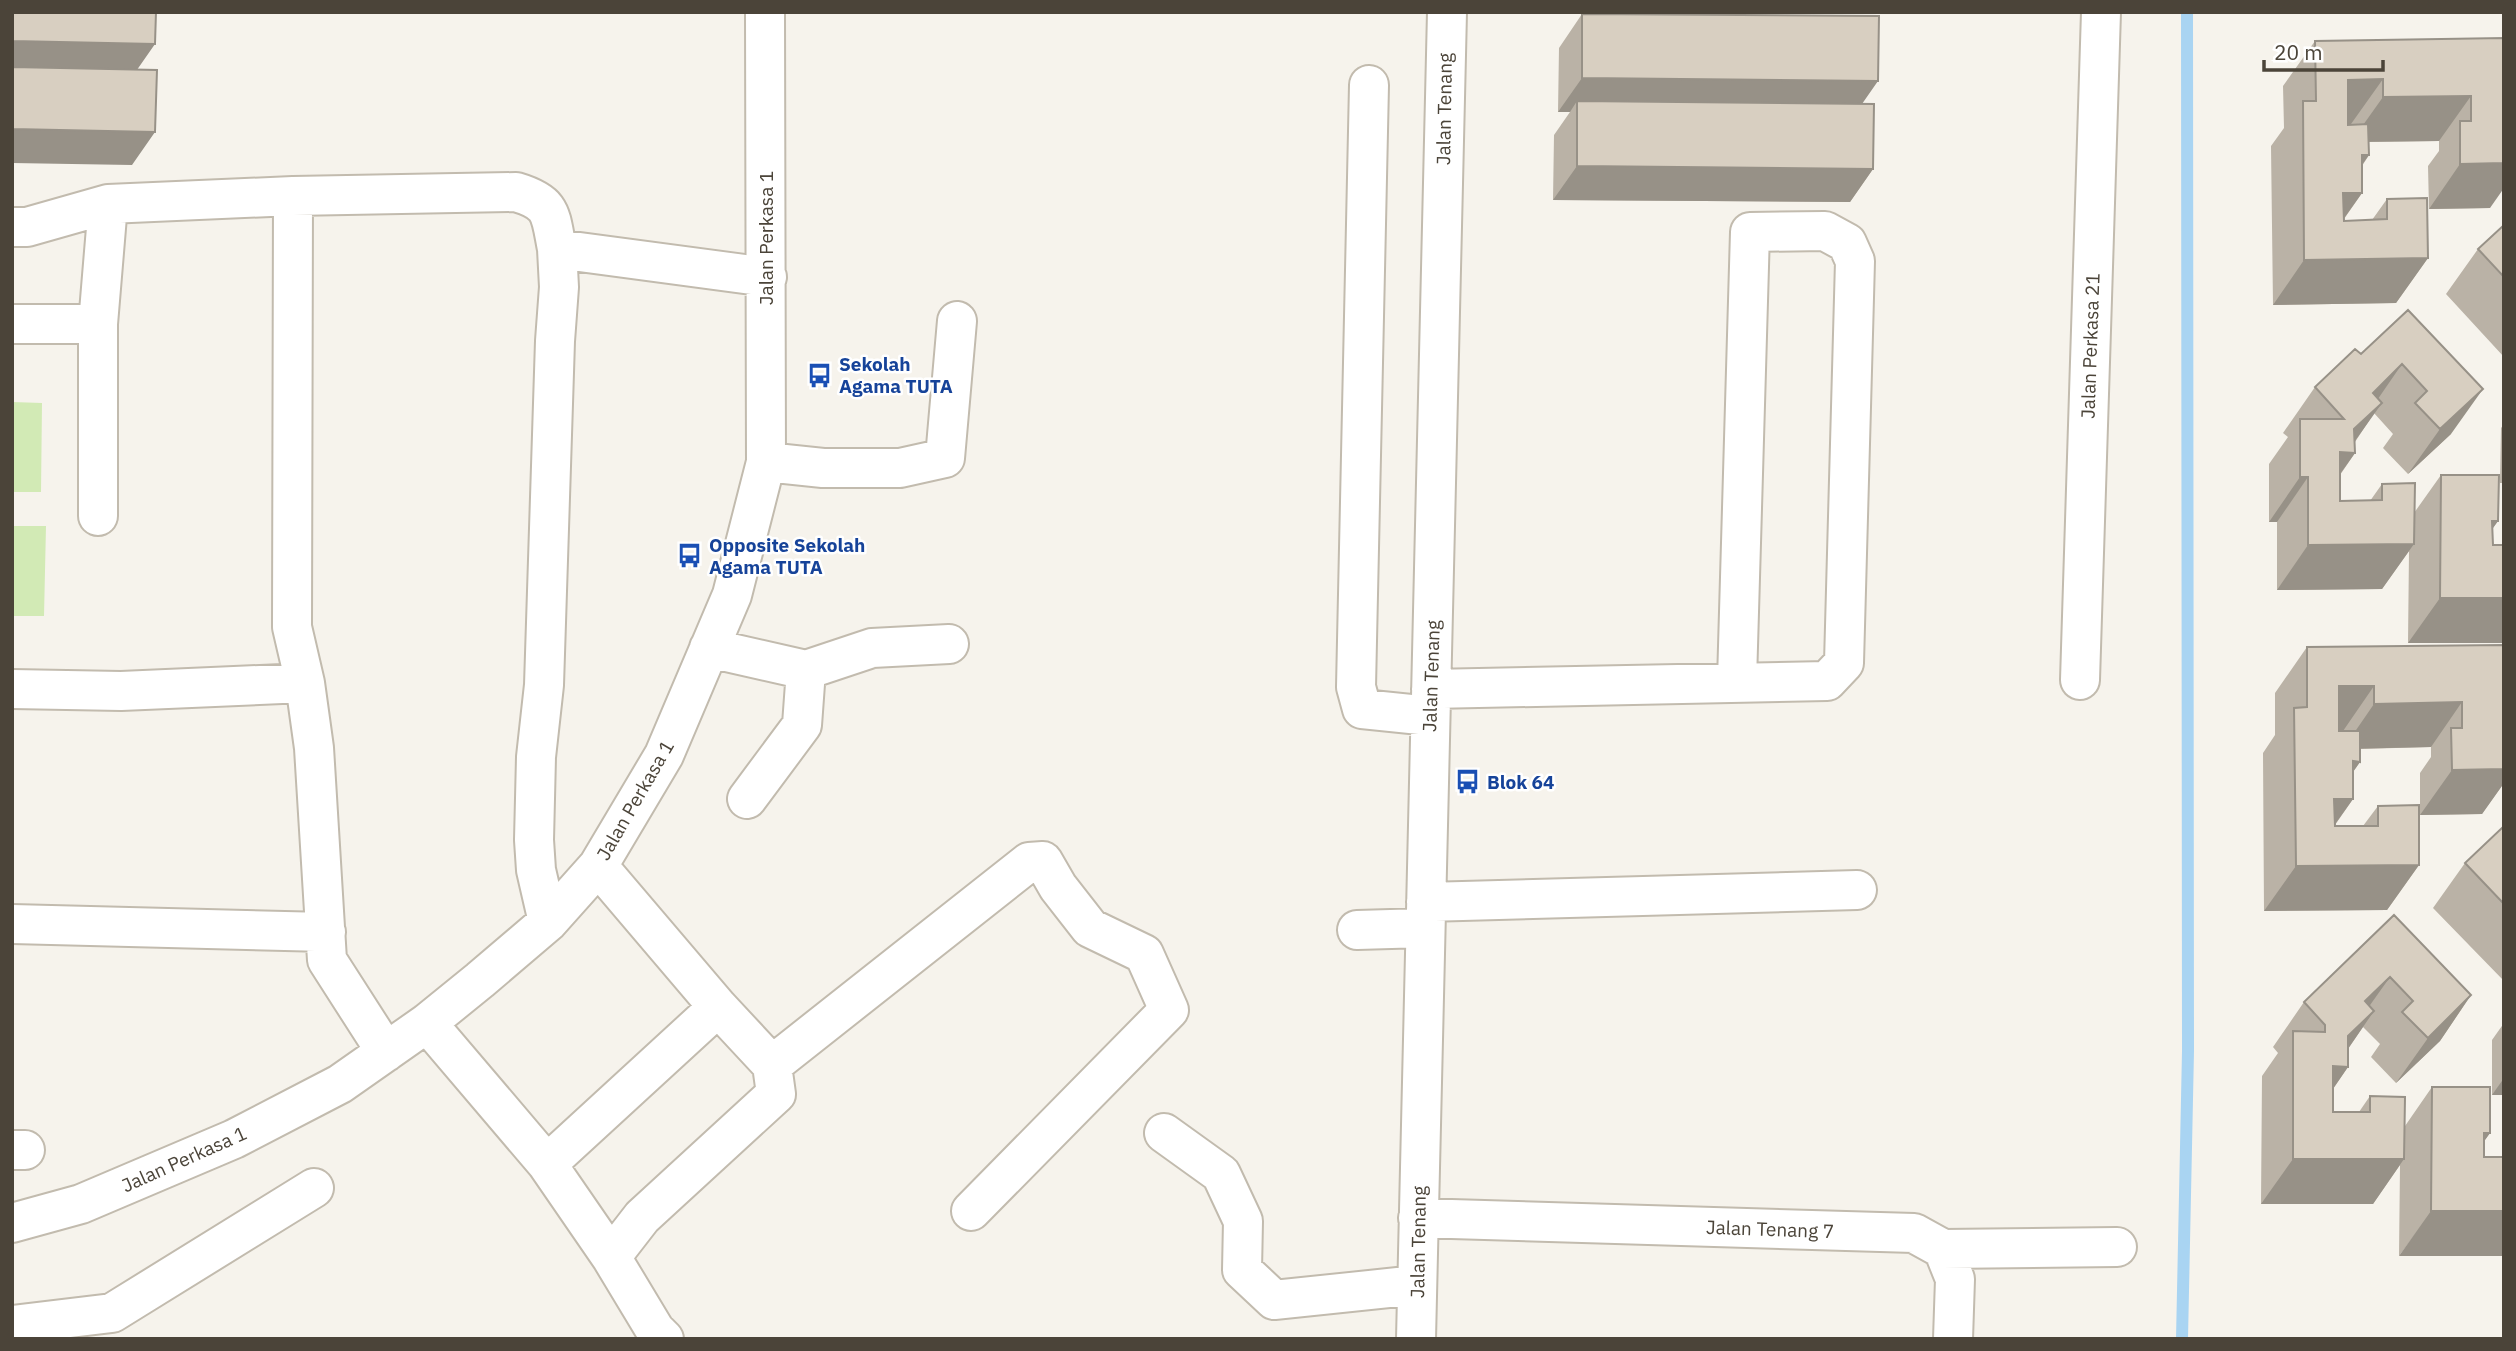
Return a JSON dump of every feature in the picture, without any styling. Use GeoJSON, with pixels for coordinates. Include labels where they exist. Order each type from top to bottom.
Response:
{"type":"FeatureCollection","features":[{"type":"Feature","properties":{"kind":"street","name":"Jalan Perkasa 1"},"geometry":{"type":"LineString","coordinates":[[12,1223],[81,1204],[234,1139],[340,1084],[427,1023],[548,922],[598,866],[664,755],[732,595],[766,462],[765,12]]}},
{"type":"Feature","properties":{"kind":"street","name":"Jalan Tenang"},"geometry":{"type":"LineString","coordinates":[[1416,1339],[1447,12]]}},
{"type":"Feature","properties":{"kind":"street","name":"Jalan Perkasa 21"},"geometry":{"type":"LineString","coordinates":[[2080,680],[2101,12]]}},
{"type":"Feature","properties":{"kind":"street"},"geometry":{"type":"LineString","coordinates":[[1369,85],[1356,687],[1362,709],[1737,681],[1827,681],[1844,663],[1856,261],[1847,243],[1825,231],[1750,232],[1737,681]]}},
{"type":"Feature","properties":{"kind":"street"},"geometry":{"type":"LineString","coordinates":[[12,227],[27,227],[108,204],[293,196],[516,192],[537,198],[550,214],[557,248],[559,287],[544,685],[536,757],[534,840],[536,870],[548,922]]}},
{"type":"Feature","properties":{"kind":"street"},"geometry":{"type":"LineString","coordinates":[[293,196],[292,627],[305,683],[314,748],[327,960],[386,1052]]}},
{"type":"Feature","properties":{"kind":"street"},"geometry":{"type":"LineString","coordinates":[[98,516],[98,324],[108,204]]}},
{"type":"Feature","properties":{"kind":"street"},"geometry":{"type":"LineString","coordinates":[[557,248],[766,277]]}},
{"type":"Feature","properties":{"kind":"street"},"geometry":{"type":"LineString","coordinates":[[766,462],[823,468],[900,468],[945,458],[957,321]]}},
{"type":"Feature","properties":{"kind":"street"},"geometry":{"type":"LineString","coordinates":[[12,324],[98,324]]}},
{"type":"Feature","properties":{"kind":"street"},"geometry":{"type":"LineString","coordinates":[[709,648],[806,670],[872,648],[949,643]]}},
{"type":"Feature","properties":{"kind":"street"},"geometry":{"type":"LineString","coordinates":[[747,799],[802,725],[806,670]]}},
{"type":"Feature","properties":{"kind":"street"},"geometry":{"type":"LineString","coordinates":[[12,690],[121,691],[305,683]]}},
{"type":"Feature","properties":{"kind":"street"},"geometry":{"type":"LineString","coordinates":[[772,1065],[1028,862],[1044,861],[1058,887],[1090,928],[1144,954],[1169,1010],[971,1211]]}},
{"type":"Feature","properties":{"kind":"street"},"geometry":{"type":"LineString","coordinates":[[598,866],[718,1007],[772,1065],[776,1094],[642,1217],[611,1257]]}},
{"type":"Feature","properties":{"kind":"street"},"geometry":{"type":"LineString","coordinates":[[1357,930],[1426,915],[1857,890]]}},
{"type":"Feature","properties":{"kind":"street"},"geometry":{"type":"LineString","coordinates":[[12,924],[326,932]]}},
{"type":"Feature","properties":{"kind":"street"},"geometry":{"type":"LineString","coordinates":[[547,1164],[718,1007]]}},
{"type":"Feature","properties":{"kind":"street"},"geometry":{"type":"LineString","coordinates":[[427,1023],[547,1164],[664,1339]]}},
{"type":"Feature","properties":{"kind":"street"},"geometry":{"type":"LineString","coordinates":[[1164,1133],[1222,1174],[1242,1221],[1242,1270],[1274,1300],[1417,1286]]}},
{"type":"Feature","properties":{"kind":"street"},"geometry":{"type":"LineString","coordinates":[[12,1325],[112,1313],[314,1188]]}},
{"type":"Feature","properties":{"kind":"street","name":"Jalan Tenang 7"},"geometry":{"type":"LineString","coordinates":[[1419,1218],[1913,1233],[1943,1249],[2118,1247]]}},
{"type":"Feature","properties":{"kind":"street"},"geometry":{"type":"LineString","coordinates":[[1943,1249],[1955,1279],[1953,1339]]}},
{"type":"Feature","properties":{"kind":"green space"},"geometry":{"type":"Polygon","coordinates":[[[12,402],[42,403],[41,492],[12,492],[12,402]]]}},
{"type":"Feature","properties":{"kind":"green space"},"geometry":{"type":"Polygon","coordinates":[[[12,526],[46,526],[44,616],[12,616],[12,526]]]}},
{"type":"Feature","properties":{"kind":"building"},"geometry":{"type":"Polygon","coordinates":[[[12,12],[156,12],[155,44],[12,41],[12,12]]]}},
{"type":"Feature","properties":{"kind":"building"},"geometry":{"type":"Polygon","coordinates":[[[1582,14],[1879,16],[1878,81],[1582,78],[1582,14]]]}},
{"type":"Feature","properties":{"kind":"building"},"geometry":{"type":"Polygon","coordinates":[[[2504,38],[2504,163],[2460,164],[2460,121],[2471,121],[2471,96],[2383,97],[2383,79],[2348,80],[2348,125],[2368,124],[2369,155],[2362,155],[2362,193],[2343,193],[2344,221],[2387,219],[2387,199],[2427,198],[2428,258],[2304,260],[2303,101],[2316,101],[2315,41],[2504,38]]]}},
{"type":"Feature","properties":{"kind":"building"},"geometry":{"type":"Polygon","coordinates":[[[12,67],[157,70],[155,132],[12,129],[12,67]]]}},
{"type":"Feature","properties":{"kind":"building"},"geometry":{"type":"Polygon","coordinates":[[[1577,101],[1874,104],[1873,169],[1577,166],[1577,101]]]}},
{"type":"Feature","properties":{"kind":"building"},"geometry":{"type":"Polygon","coordinates":[[[2504,225],[2504,277],[2478,249],[2504,225]]]}},
{"type":"Feature","properties":{"kind":"building"},"geometry":{"type":"Polygon","coordinates":[[[2408,310],[2483,389],[2440,429],[2415,403],[2427,391],[2402,364],[2373,393],[2382,403],[2354,429],[2355,453],[2340,452],[2340,501],[2382,500],[2382,484],[2415,483],[2414,544],[2308,545],[2308,477],[2300,477],[2300,419],[2344,419],[2315,387],[2355,349],[2361,354],[2408,310]]]}},
{"type":"Feature","properties":{"kind":"building"},"geometry":{"type":"Polygon","coordinates":[[[2441,475],[2499,475],[2498,521],[2492,521],[2493,545],[2504,545],[2504,598],[2440,598],[2441,475]]]}},
{"type":"Feature","properties":{"kind":"building"},"geometry":{"type":"Polygon","coordinates":[[[2504,645],[2504,769],[2452,770],[2451,728],[2462,728],[2462,702],[2374,704],[2374,686],[2339,686],[2339,731],[2360,731],[2360,762],[2353,761],[2353,799],[2334,799],[2335,826],[2378,826],[2378,806],[2419,805],[2419,865],[2296,866],[2294,708],[2307,707],[2307,647],[2504,645]]]}},
{"type":"Feature","properties":{"kind":"building"},"geometry":{"type":"Polygon","coordinates":[[[2504,826],[2504,904],[2465,863],[2504,826]]]}},
{"type":"Feature","properties":{"kind":"building"},"geometry":{"type":"Polygon","coordinates":[[[2394,915],[2471,995],[2428,1038],[2402,1012],[2413,1001],[2390,977],[2365,1001],[2374,1011],[2348,1036],[2348,1067],[2333,1066],[2333,1112],[2370,1112],[2370,1096],[2405,1097],[2404,1159],[2293,1159],[2293,1031],[2325,1032],[2325,1025],[2304,1002],[2394,915]]]}},
{"type":"Feature","properties":{"kind":"building"},"geometry":{"type":"Polygon","coordinates":[[[2432,1087],[2490,1087],[2490,1133],[2484,1133],[2484,1157],[2504,1157],[2504,1211],[2431,1211],[2432,1087]]]}},
{"type":"Feature","properties":{"kind":"waterway"},"geometry":{"type":"LineString","coordinates":[[2182,1339],[2188,1051],[2187,12]]}},
{"type":"Feature","properties":{"kind":"place","name":"Sekolah Agama TUTA"},"geometry":{"type":"Point","coordinates":[819,375]}},
{"type":"Feature","properties":{"kind":"place","name":"Opposite Sekolah Agama TUTA"},"geometry":{"type":"Point","coordinates":[689,556]}},
{"type":"Feature","properties":{"kind":"place","name":"Blok 64"},"geometry":{"type":"Point","coordinates":[1467,782]}}]}
